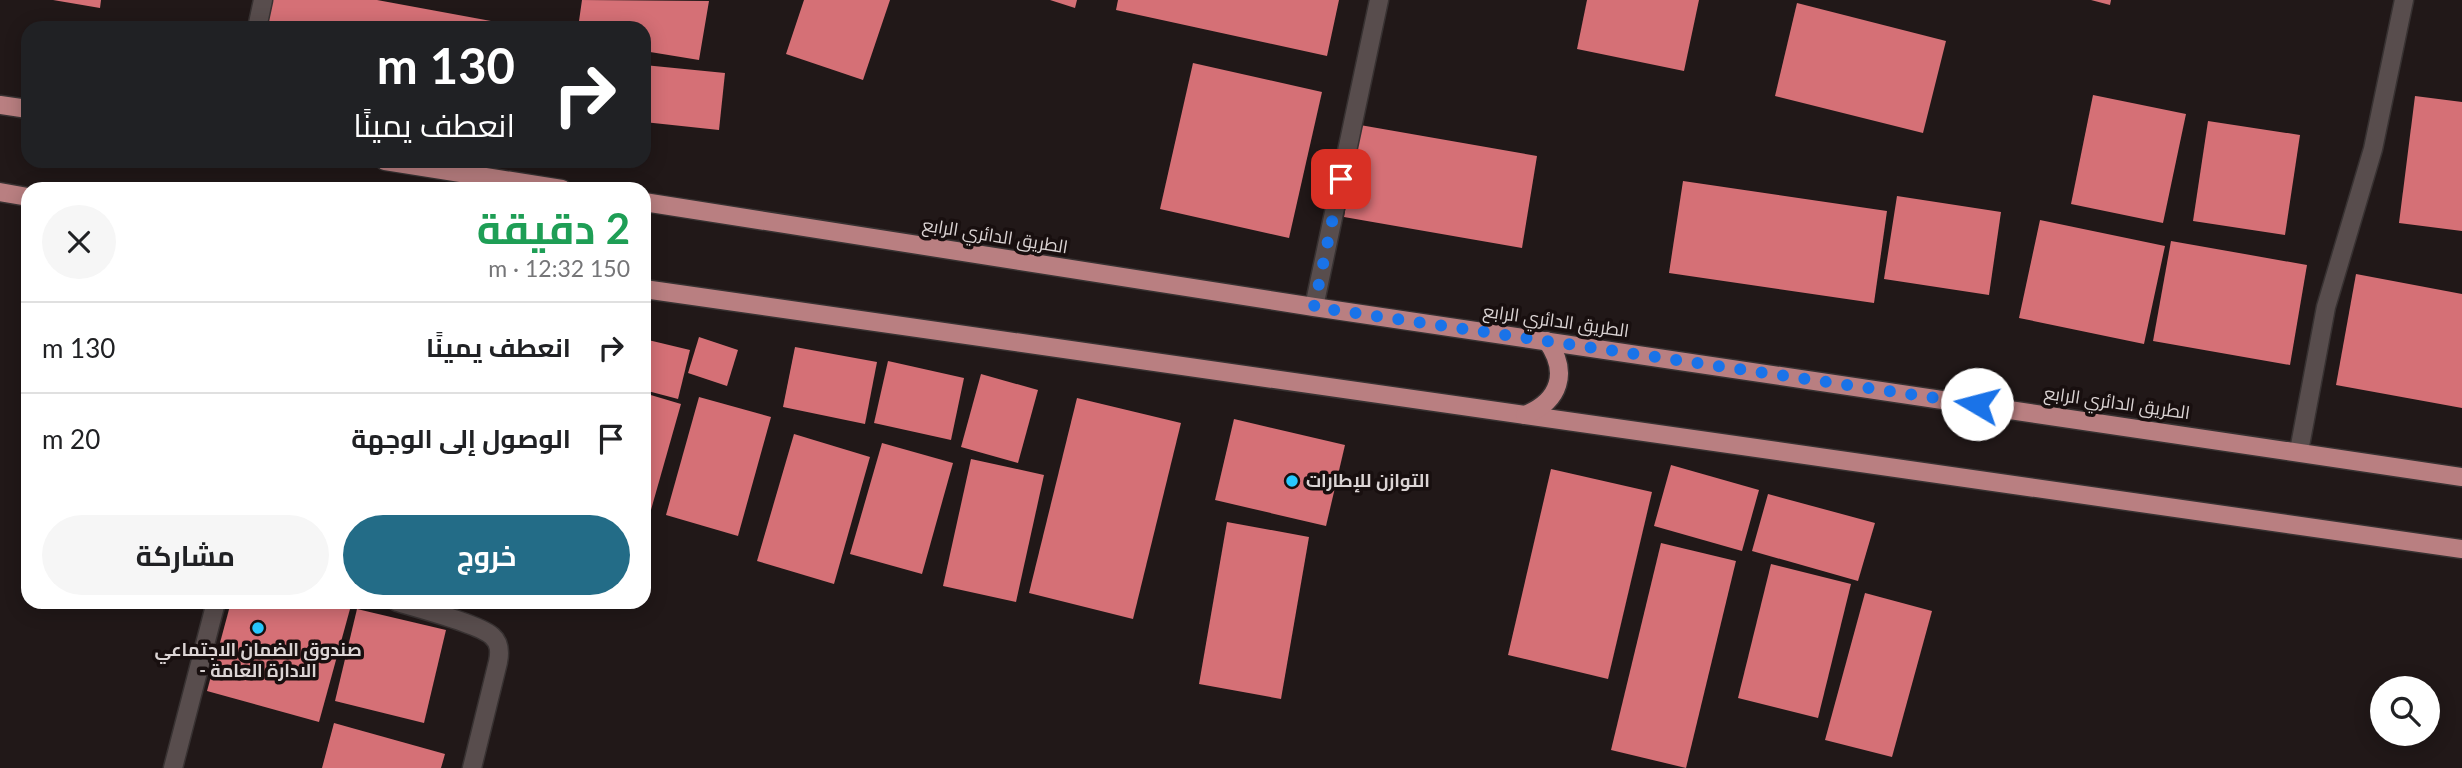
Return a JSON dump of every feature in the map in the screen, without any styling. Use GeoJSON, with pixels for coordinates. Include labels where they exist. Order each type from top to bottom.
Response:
{"type":"FeatureCollection","features":[{"type":"Feature","properties":{"kind":"main road"},"geometry":{"type":"LineString","coordinates":[[0,105],[21,108]]}},
{"type":"Feature","properties":{"kind":"main road"},"geometry":{"type":"LineString","coordinates":[[429,168],[518,182]]}},
{"type":"Feature","properties":{"kind":"main road"},"geometry":{"type":"LineString","coordinates":[[0,192],[21,196]]}},
{"type":"Feature","properties":{"kind":"main road","name":"الطريق الدائري الرابع"},"geometry":{"type":"LineString","coordinates":[[651,203],[1314,307],[2462,477]]}},
{"type":"Feature","properties":{"kind":"main road"},"geometry":{"type":"LineString","coordinates":[[651,290],[2462,549]]}},
{"type":"Feature","properties":{"kind":"main road"},"geometry":{"type":"LineString","coordinates":[[1525,415],[1546,403],[1559,381],[1555,353],[1547,341]]}},
{"type":"Feature","properties":{"kind":"street"},"geometry":{"type":"LineString","coordinates":[[258,21],[263,0]]}},
{"type":"Feature","properties":{"kind":"street"},"geometry":{"type":"LineString","coordinates":[[1314,307],[1379,0]]}},
{"type":"Feature","properties":{"kind":"street"},"geometry":{"type":"LineString","coordinates":[[2299,451],[2326,307],[2373,149],[2404,0]]}},
{"type":"Feature","properties":{"kind":"street"},"geometry":{"type":"LineString","coordinates":[[173,768],[214,609]]}},
{"type":"Feature","properties":{"kind":"street"},"geometry":{"type":"LineString","coordinates":[[418,609],[485,631],[498,643],[498,662],[472,768]]}},
{"type":"Feature","properties":{"kind":"building"},"geometry":{"type":"Polygon","coordinates":[[[53,0],[101,0],[100,8],[53,0]]]}},
{"type":"Feature","properties":{"kind":"building"},"geometry":{"type":"Polygon","coordinates":[[[271,0],[377,0],[491,21],[267,21],[271,0]]]}},
{"type":"Feature","properties":{"kind":"building"},"geometry":{"type":"Polygon","coordinates":[[[582,0],[709,1],[699,60],[651,52],[651,21],[579,21],[582,0]]]}},
{"type":"Feature","properties":{"kind":"building"},"geometry":{"type":"Polygon","coordinates":[[[804,0],[890,0],[863,80],[786,54],[804,0]]]}},
{"type":"Feature","properties":{"kind":"building"},"geometry":{"type":"Polygon","coordinates":[[[1050,0],[1077,0],[1075,8],[1050,0]]]}},
{"type":"Feature","properties":{"kind":"building"},"geometry":{"type":"Polygon","coordinates":[[[1118,0],[1339,0],[1327,56],[1116,10],[1118,0]]]}},
{"type":"Feature","properties":{"kind":"building"},"geometry":{"type":"Polygon","coordinates":[[[1587,0],[1699,0],[1684,71],[1577,49],[1587,0]]]}},
{"type":"Feature","properties":{"kind":"building"},"geometry":{"type":"Polygon","coordinates":[[[2091,0],[2111,0],[2110,5],[2091,0]]]}},
{"type":"Feature","properties":{"kind":"building"},"geometry":{"type":"Polygon","coordinates":[[[1797,3],[1946,41],[1923,133],[1775,96],[1797,3]]]}},
{"type":"Feature","properties":{"kind":"building"},"geometry":{"type":"Polygon","coordinates":[[[1193,63],[1322,92],[1289,238],[1160,209],[1193,63]]]}},
{"type":"Feature","properties":{"kind":"building"},"geometry":{"type":"Polygon","coordinates":[[[651,66],[725,73],[719,130],[651,123],[651,66]]]}},
{"type":"Feature","properties":{"kind":"building"},"geometry":{"type":"Polygon","coordinates":[[[2093,95],[2186,114],[2163,223],[2071,204],[2093,95]]]}},
{"type":"Feature","properties":{"kind":"building"},"geometry":{"type":"Polygon","coordinates":[[[2415,96],[2462,102],[2462,231],[2399,223],[2415,96]]]}},
{"type":"Feature","properties":{"kind":"building"},"geometry":{"type":"Polygon","coordinates":[[[2208,121],[2300,135],[2285,235],[2193,221],[2208,121]]]}},
{"type":"Feature","properties":{"kind":"building"},"geometry":{"type":"Polygon","coordinates":[[[1360,125],[1537,156],[1522,248],[1344,217],[1360,125]]]}},
{"type":"Feature","properties":{"kind":"building"},"geometry":{"type":"Polygon","coordinates":[[[1683,181],[1887,211],[1874,303],[1669,273],[1683,181]]]}},
{"type":"Feature","properties":{"kind":"building"},"geometry":{"type":"Polygon","coordinates":[[[1897,196],[2001,212],[1989,295],[1884,279],[1897,196]]]}},
{"type":"Feature","properties":{"kind":"building"},"geometry":{"type":"Polygon","coordinates":[[[2040,220],[2165,246],[2144,344],[2019,318],[2040,220]]]}},
{"type":"Feature","properties":{"kind":"building"},"geometry":{"type":"Polygon","coordinates":[[[2171,241],[2307,265],[2290,365],[2153,341],[2171,241]]]}},
{"type":"Feature","properties":{"kind":"building"},"geometry":{"type":"Polygon","coordinates":[[[2356,274],[2462,294],[2462,408],[2336,385],[2356,274]]]}},
{"type":"Feature","properties":{"kind":"building"},"geometry":{"type":"Polygon","coordinates":[[[699,337],[738,350],[727,386],[688,373],[699,337]]]}},
{"type":"Feature","properties":{"kind":"building"},"geometry":{"type":"Polygon","coordinates":[[[651,341],[690,350],[678,399],[651,392],[651,341]]]}},
{"type":"Feature","properties":{"kind":"building"},"geometry":{"type":"Polygon","coordinates":[[[795,347],[877,362],[865,424],[783,407],[795,347]]]}},
{"type":"Feature","properties":{"kind":"building"},"geometry":{"type":"Polygon","coordinates":[[[888,361],[964,378],[951,440],[874,423],[888,361]]]}},
{"type":"Feature","properties":{"kind":"building"},"geometry":{"type":"Polygon","coordinates":[[[981,374],[1038,390],[1018,463],[961,447],[981,374]]]}},
{"type":"Feature","properties":{"kind":"building"},"geometry":{"type":"Polygon","coordinates":[[[651,395],[681,404],[651,510],[651,395]]]}},
{"type":"Feature","properties":{"kind":"building"},"geometry":{"type":"Polygon","coordinates":[[[699,397],[771,417],[738,536],[666,515],[699,397]]]}},
{"type":"Feature","properties":{"kind":"building"},"geometry":{"type":"Polygon","coordinates":[[[1077,398],[1181,423],[1133,619],[1029,593],[1077,398]]]}},
{"type":"Feature","properties":{"kind":"building"},"geometry":{"type":"Polygon","coordinates":[[[1234,419],[1345,445],[1326,526],[1215,500],[1234,419]]]}},
{"type":"Feature","properties":{"kind":"building"},"geometry":{"type":"Polygon","coordinates":[[[794,434],[870,457],[834,584],[757,561],[794,434]]]}},
{"type":"Feature","properties":{"kind":"building"},"geometry":{"type":"Polygon","coordinates":[[[882,443],[953,463],[922,574],[850,554],[882,443]]]}},
{"type":"Feature","properties":{"kind":"building"},"geometry":{"type":"Polygon","coordinates":[[[971,459],[1044,475],[1016,602],[943,586],[971,459]]]}},
{"type":"Feature","properties":{"kind":"building"},"geometry":{"type":"Polygon","coordinates":[[[1671,465],[1759,490],[1742,551],[1654,526],[1671,465]]]}},
{"type":"Feature","properties":{"kind":"building"},"geometry":{"type":"Polygon","coordinates":[[[1551,469],[1652,492],[1608,679],[1508,655],[1551,469]]]}},
{"type":"Feature","properties":{"kind":"building"},"geometry":{"type":"Polygon","coordinates":[[[1768,494],[1875,523],[1858,581],[1752,551],[1768,494]]]}},
{"type":"Feature","properties":{"kind":"building"},"geometry":{"type":"Polygon","coordinates":[[[1227,522],[1309,537],[1281,699],[1199,684],[1227,522]]]}},
{"type":"Feature","properties":{"kind":"building"},"geometry":{"type":"Polygon","coordinates":[[[1661,543],[1736,561],[1686,768],[1611,750],[1661,543]]]}},
{"type":"Feature","properties":{"kind":"building"},"geometry":{"type":"Polygon","coordinates":[[[1771,564],[1851,584],[1818,718],[1738,698],[1771,564]]]}},
{"type":"Feature","properties":{"kind":"building"},"geometry":{"type":"Polygon","coordinates":[[[1865,593],[1932,611],[1892,757],[1825,740],[1865,593]]]}},
{"type":"Feature","properties":{"kind":"building"},"geometry":{"type":"Polygon","coordinates":[[[229,609],[350,609],[319,722],[207,691],[229,609]]]}},
{"type":"Feature","properties":{"kind":"building"},"geometry":{"type":"Polygon","coordinates":[[[357,609],[446,630],[424,723],[335,701],[357,609]]]}},
{"type":"Feature","properties":{"kind":"building"},"geometry":{"type":"Polygon","coordinates":[[[334,723],[445,754],[441,768],[322,768],[334,723]]]}},
{"type":"Feature","properties":{"kind":"place","name":"التوازن للإطارات"},"geometry":{"type":"Point","coordinates":[1292,481]}},
{"type":"Feature","properties":{"kind":"place","name":"صندوق الضمان الاجتماعي - الادارة العامة"},"geometry":{"type":"Point","coordinates":[258,628]}},
{"type":"Feature","properties":{"kind":"route"},"geometry":{"type":"LineString","coordinates":[[1341,179],[1314,307],[1977,404]]}}]}
